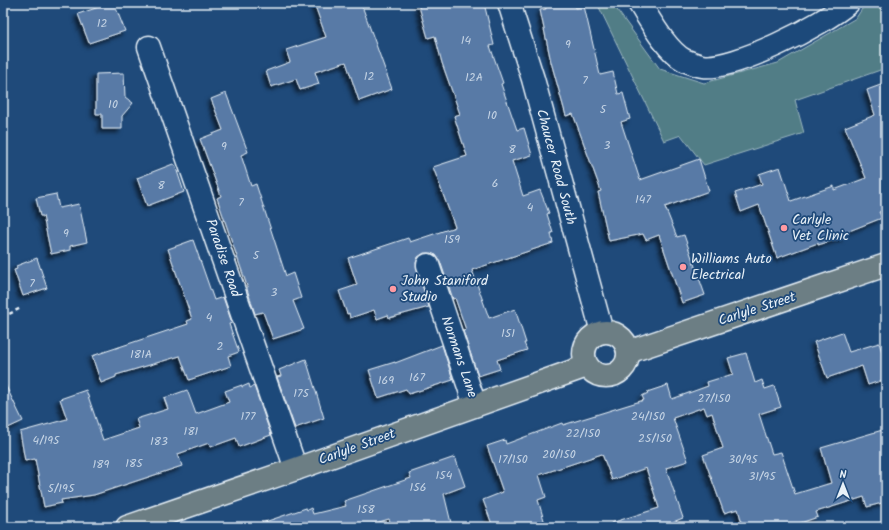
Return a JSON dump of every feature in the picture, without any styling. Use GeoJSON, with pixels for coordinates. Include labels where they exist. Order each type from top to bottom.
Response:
{"type":"FeatureCollection","features":[{"type":"Feature","properties":{"kind":"main road","name":"Carlyle Street"},"geometry":{"type":"LineString","coordinates":[[628,352],[886,265]]}},
{"type":"Feature","properties":{"kind":"main road"},"geometry":{"type":"LineString","coordinates":[[602,332],[609,332],[622,338],[628,352],[625,366],[613,375],[599,375],[587,366],[584,359],[586,345],[595,335],[602,332]]}},
{"type":"Feature","properties":{"kind":"main road","name":"Carlyle Street"},"geometry":{"type":"LineString","coordinates":[[127,527],[296,470],[587,366]]}},
{"type":"Feature","properties":{"kind":"street","name":"Chaucer Road South"},"geometry":{"type":"LineString","coordinates":[[509,3],[533,79],[602,332]]}},
{"type":"Feature","properties":{"kind":"street"},"geometry":{"type":"LineString","coordinates":[[639,3],[668,45],[683,59],[702,66],[716,66],[773,47],[835,14],[848,3]]}},
{"type":"Feature","properties":{"kind":"street","name":"Paradise Road"},"geometry":{"type":"LineString","coordinates":[[149,47],[296,470]]}},
{"type":"Feature","properties":{"kind":"street","name":"Normans Lane"},"geometry":{"type":"LineString","coordinates":[[428,265],[476,405]]}},
{"type":"Feature","properties":{"kind":"path"},"geometry":{"type":"LineString","coordinates":[[3,318],[21,308]]}},
{"type":"Feature","properties":{"kind":"green space"},"geometry":{"type":"Polygon","coordinates":[[[597,3],[612,3],[660,69],[704,83],[778,63],[856,18],[866,3],[886,3],[886,68],[795,100],[804,133],[704,165],[681,135],[664,141],[597,3]]]}},
{"type":"Feature","properties":{"kind":"building"},"geometry":{"type":"Polygon","coordinates":[[[114,3],[125,31],[89,43],[78,14],[114,3]]]}},
{"type":"Feature","properties":{"kind":"building"},"geometry":{"type":"Polygon","coordinates":[[[314,3],[361,3],[392,89],[359,101],[346,62],[315,72],[319,84],[300,90],[296,79],[271,87],[266,71],[290,62],[286,50],[326,37],[314,3]]]}},
{"type":"Feature","properties":{"kind":"building"},"geometry":{"type":"Polygon","coordinates":[[[418,3],[484,3],[494,45],[490,46],[503,83],[501,84],[517,130],[524,128],[532,155],[512,161],[523,196],[540,190],[549,213],[547,214],[553,233],[551,233],[553,243],[472,270],[489,318],[515,309],[527,350],[497,360],[500,369],[478,376],[463,331],[466,330],[455,298],[453,299],[440,261],[436,255],[424,253],[418,257],[416,263],[429,307],[389,318],[388,315],[377,319],[374,310],[350,318],[349,313],[347,314],[339,291],[357,285],[348,258],[408,238],[410,242],[455,227],[433,167],[467,156],[454,116],[460,114],[442,63],[435,36],[428,38],[418,3]]]}},
{"type":"Feature","properties":{"kind":"building"},"geometry":{"type":"Polygon","coordinates":[[[545,3],[575,3],[576,8],[584,6],[600,75],[613,72],[618,94],[623,93],[630,119],[621,122],[640,180],[699,159],[709,191],[665,207],[677,237],[684,235],[705,295],[682,303],[659,235],[646,240],[643,234],[609,241],[598,192],[601,191],[573,114],[566,116],[551,62],[540,10],[546,9],[545,3]]]}},
{"type":"Feature","properties":{"kind":"building"},"geometry":{"type":"Polygon","coordinates":[[[124,73],[125,97],[133,103],[122,116],[122,129],[102,129],[102,114],[96,114],[96,74],[124,73]]]}},
{"type":"Feature","properties":{"kind":"building"},"geometry":{"type":"Polygon","coordinates":[[[886,83],[886,210],[879,212],[882,218],[844,233],[845,237],[818,245],[818,243],[777,258],[759,205],[741,212],[735,193],[762,184],[759,174],[780,167],[791,201],[834,186],[834,190],[866,178],[845,127],[875,115],[867,90],[886,83]]]}},
{"type":"Feature","properties":{"kind":"building"},"geometry":{"type":"Polygon","coordinates":[[[226,93],[248,152],[241,155],[251,186],[256,184],[286,276],[293,273],[301,298],[293,301],[304,329],[273,339],[263,312],[255,314],[217,198],[221,196],[200,139],[223,130],[211,99],[226,93]]]}},
{"type":"Feature","properties":{"kind":"building"},"geometry":{"type":"Polygon","coordinates":[[[173,164],[175,165],[184,192],[147,206],[137,178],[173,164]]]}},
{"type":"Feature","properties":{"kind":"building"},"geometry":{"type":"Polygon","coordinates":[[[56,194],[59,208],[79,204],[87,242],[70,246],[70,250],[51,254],[43,216],[40,216],[36,198],[56,194]]]}},
{"type":"Feature","properties":{"kind":"building"},"geometry":{"type":"Polygon","coordinates":[[[193,240],[214,300],[223,297],[232,323],[229,324],[239,352],[228,356],[231,366],[189,380],[180,356],[116,375],[116,377],[101,383],[92,356],[188,324],[187,321],[192,319],[168,249],[193,240]]]}},
{"type":"Feature","properties":{"kind":"building"},"geometry":{"type":"Polygon","coordinates":[[[37,258],[47,288],[23,296],[14,270],[17,269],[16,266],[37,258]]]}},
{"type":"Feature","properties":{"kind":"building"},"geometry":{"type":"Polygon","coordinates":[[[842,332],[849,352],[879,343],[886,363],[886,379],[868,385],[862,366],[827,378],[814,342],[842,332]]]}},
{"type":"Feature","properties":{"kind":"building"},"geometry":{"type":"Polygon","coordinates":[[[442,345],[453,380],[409,394],[406,389],[378,398],[369,370],[395,363],[442,345]]]}},
{"type":"Feature","properties":{"kind":"building"},"geometry":{"type":"Polygon","coordinates":[[[746,353],[755,383],[762,380],[765,389],[774,386],[781,407],[759,414],[772,454],[781,452],[795,494],[831,483],[821,448],[886,429],[886,502],[867,507],[864,497],[816,512],[818,517],[789,527],[743,527],[738,509],[724,513],[703,455],[723,448],[712,413],[707,415],[704,407],[673,418],[688,461],[666,468],[683,518],[673,522],[675,527],[611,527],[611,523],[659,508],[646,468],[612,480],[602,454],[539,475],[546,497],[538,500],[546,527],[493,527],[483,500],[503,492],[487,446],[505,440],[506,444],[562,423],[563,425],[644,400],[642,396],[648,393],[647,392],[668,385],[672,399],[708,386],[707,382],[733,374],[728,358],[746,353]]]}},
{"type":"Feature","properties":{"kind":"building"},"geometry":{"type":"Polygon","coordinates":[[[306,359],[324,418],[295,428],[277,377],[281,376],[279,370],[306,359]]]}},
{"type":"Feature","properties":{"kind":"building"},"geometry":{"type":"Polygon","coordinates":[[[3,380],[23,421],[8,428],[3,418],[3,380]]]}},
{"type":"Feature","properties":{"kind":"building"},"geometry":{"type":"Polygon","coordinates":[[[249,384],[250,388],[254,386],[271,435],[239,447],[236,438],[211,447],[209,443],[178,454],[182,466],[94,495],[61,500],[62,503],[44,507],[35,459],[25,461],[20,432],[67,419],[60,399],[86,390],[103,440],[139,428],[136,419],[168,409],[164,398],[187,390],[196,414],[229,402],[225,391],[249,384]]]}},
{"type":"Feature","properties":{"kind":"building"},"geometry":{"type":"Polygon","coordinates":[[[455,457],[465,486],[444,494],[452,527],[392,527],[389,519],[363,527],[259,527],[259,524],[306,508],[307,510],[311,508],[313,514],[346,506],[344,501],[411,478],[409,473],[455,457]]]}},
{"type":"Feature","properties":{"kind":"place","name":"Carlyle Vet Clinic"},"geometry":{"type":"Point","coordinates":[784,228]}},
{"type":"Feature","properties":{"kind":"place","name":"Williams Auto Electrical"},"geometry":{"type":"Point","coordinates":[683,267]}},
{"type":"Feature","properties":{"kind":"place","name":"John Staniford Studio"},"geometry":{"type":"Point","coordinates":[393,289]}}]}
